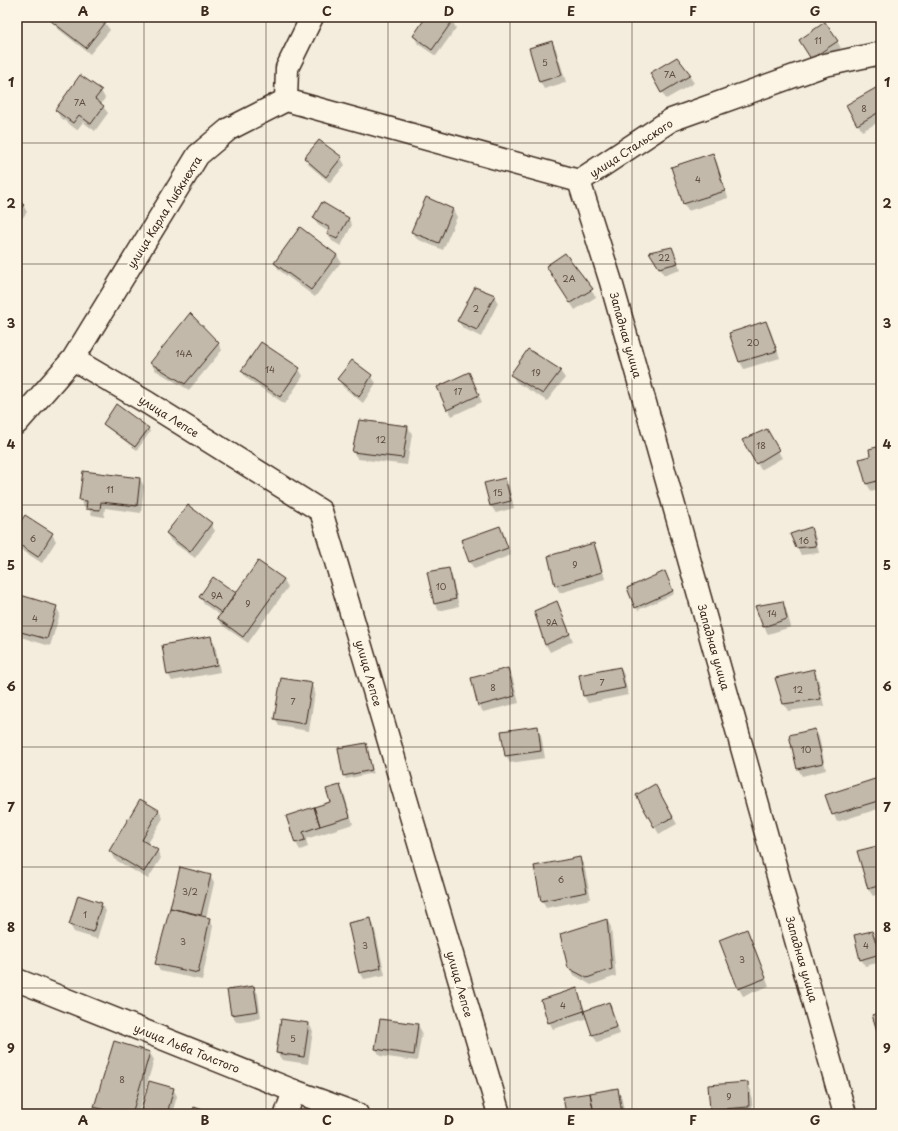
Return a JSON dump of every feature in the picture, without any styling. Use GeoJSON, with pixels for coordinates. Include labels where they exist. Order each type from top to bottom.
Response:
{"type":"FeatureCollection","features":[{"type":"Feature","properties":{"kind":"street"},"geometry":{"type":"LineString","coordinates":[[286,100],[287,68],[312,17]]}},
{"type":"Feature","properties":{"kind":"street","name":"улица Стальского"},"geometry":{"type":"LineString","coordinates":[[286,100],[579,181],[671,120],[825,64],[881,53]]}},
{"type":"Feature","properties":{"kind":"street","name":"улица Карла Либкнехта"},"geometry":{"type":"LineString","coordinates":[[17,423],[73,359],[198,156],[229,129],[286,100]]}},
{"type":"Feature","properties":{"kind":"street","name":"Западная улица"},"geometry":{"type":"LineString","coordinates":[[579,181],[613,290],[845,1114]]}},
{"type":"Feature","properties":{"kind":"street","name":"улица Лепсе"},"geometry":{"type":"LineString","coordinates":[[73,359],[148,403],[321,511],[499,1114]]}},
{"type":"Feature","properties":{"kind":"street","name":"улица Льва Толстого"},"geometry":{"type":"LineString","coordinates":[[17,980],[294,1091],[357,1114]]}},
{"type":"Feature","properties":{"kind":"street"},"geometry":{"type":"LineString","coordinates":[[286,1114],[294,1091]]}},
{"type":"Feature","properties":{"kind":"building"},"geometry":{"type":"Polygon","coordinates":[[[54,17],[100,17],[106,22],[86,48],[51,21],[54,17]]]}},
{"type":"Feature","properties":{"kind":"building"},"geometry":{"type":"Polygon","coordinates":[[[426,17],[449,17],[453,20],[432,50],[413,36],[426,17]]]}},
{"type":"Feature","properties":{"kind":"building"},"geometry":{"type":"Polygon","coordinates":[[[825,22],[838,41],[811,59],[799,40],[825,22]]]}},
{"type":"Feature","properties":{"kind":"building"},"geometry":{"type":"Polygon","coordinates":[[[552,41],[562,75],[539,82],[529,48],[552,41]]]}},
{"type":"Feature","properties":{"kind":"building"},"geometry":{"type":"Polygon","coordinates":[[[677,57],[691,75],[661,93],[650,73],[677,57]]]}},
{"type":"Feature","properties":{"kind":"building"},"geometry":{"type":"Polygon","coordinates":[[[80,75],[102,90],[95,99],[104,106],[91,124],[79,115],[73,123],[55,110],[80,75]]]}},
{"type":"Feature","properties":{"kind":"building"},"geometry":{"type":"Polygon","coordinates":[[[881,85],[881,111],[857,125],[846,105],[881,85]]]}},
{"type":"Feature","properties":{"kind":"building"},"geometry":{"type":"Polygon","coordinates":[[[319,140],[342,157],[326,177],[304,158],[319,140]]]}},
{"type":"Feature","properties":{"kind":"building"},"geometry":{"type":"Polygon","coordinates":[[[713,153],[725,191],[683,204],[671,167],[713,153]]]}},
{"type":"Feature","properties":{"kind":"building"},"geometry":{"type":"Polygon","coordinates":[[[426,197],[453,209],[439,243],[411,232],[426,197]]]}},
{"type":"Feature","properties":{"kind":"building"},"geometry":{"type":"Polygon","coordinates":[[[17,199],[24,205],[17,213],[17,199]]]}},
{"type":"Feature","properties":{"kind":"building"},"geometry":{"type":"Polygon","coordinates":[[[322,202],[349,218],[337,239],[327,234],[330,228],[313,218],[322,202]]]}},
{"type":"Feature","properties":{"kind":"building"},"geometry":{"type":"Polygon","coordinates":[[[300,227],[337,255],[311,290],[274,263],[300,227]]]}},
{"type":"Feature","properties":{"kind":"building"},"geometry":{"type":"Polygon","coordinates":[[[672,247],[678,263],[659,268],[649,252],[672,247]]]}},
{"type":"Feature","properties":{"kind":"building"},"geometry":{"type":"Polygon","coordinates":[[[565,253],[593,289],[570,303],[546,266],[565,253]]]}},
{"type":"Feature","properties":{"kind":"building"},"geometry":{"type":"Polygon","coordinates":[[[475,287],[495,295],[477,330],[457,321],[475,287]]]}},
{"type":"Feature","properties":{"kind":"building"},"geometry":{"type":"Polygon","coordinates":[[[190,313],[219,343],[185,384],[150,363],[190,313]]]}},
{"type":"Feature","properties":{"kind":"building"},"geometry":{"type":"Polygon","coordinates":[[[766,321],[777,351],[739,362],[729,333],[766,321]]]}},
{"type":"Feature","properties":{"kind":"building"},"geometry":{"type":"Polygon","coordinates":[[[261,342],[300,368],[280,397],[241,371],[261,342]]]}},
{"type":"Feature","properties":{"kind":"building"},"geometry":{"type":"Polygon","coordinates":[[[528,349],[561,370],[543,394],[510,375],[528,349]]]}},
{"type":"Feature","properties":{"kind":"building"},"geometry":{"type":"Polygon","coordinates":[[[352,360],[372,375],[359,397],[337,379],[352,360]]]}},
{"type":"Feature","properties":{"kind":"building"},"geometry":{"type":"Polygon","coordinates":[[[469,372],[479,395],[447,410],[437,387],[469,372]]]}},
{"type":"Feature","properties":{"kind":"building"},"geometry":{"type":"Polygon","coordinates":[[[116,404],[149,428],[135,447],[103,424],[116,404]]]}},
{"type":"Feature","properties":{"kind":"building"},"geometry":{"type":"Polygon","coordinates":[[[359,420],[408,426],[403,458],[352,452],[359,420]]]}},
{"type":"Feature","properties":{"kind":"building"},"geometry":{"type":"Polygon","coordinates":[[[767,429],[779,450],[756,464],[742,440],[767,429]]]}},
{"type":"Feature","properties":{"kind":"building"},"geometry":{"type":"Polygon","coordinates":[[[881,446],[881,480],[866,484],[859,459],[870,456],[869,449],[881,446]]]}},
{"type":"Feature","properties":{"kind":"building"},"geometry":{"type":"Polygon","coordinates":[[[83,471],[140,478],[137,506],[101,502],[100,510],[86,509],[87,501],[79,500],[83,471]]]}},
{"type":"Feature","properties":{"kind":"building"},"geometry":{"type":"Polygon","coordinates":[[[505,478],[511,501],[490,506],[484,483],[505,478]]]}},
{"type":"Feature","properties":{"kind":"building"},"geometry":{"type":"Polygon","coordinates":[[[188,505],[212,523],[190,552],[166,533],[188,505]]]}},
{"type":"Feature","properties":{"kind":"building"},"geometry":{"type":"Polygon","coordinates":[[[25,515],[53,533],[38,557],[17,543],[17,524],[18,525],[25,515]]]}},
{"type":"Feature","properties":{"kind":"building"},"geometry":{"type":"Polygon","coordinates":[[[500,526],[508,548],[469,562],[461,540],[500,526]]]}},
{"type":"Feature","properties":{"kind":"building"},"geometry":{"type":"Polygon","coordinates":[[[811,527],[816,546],[796,548],[790,534],[811,527]]]}},
{"type":"Feature","properties":{"kind":"building"},"geometry":{"type":"Polygon","coordinates":[[[594,543],[602,572],[555,586],[548,556],[594,543]]]}},
{"type":"Feature","properties":{"kind":"building"},"geometry":{"type":"Polygon","coordinates":[[[258,561],[284,579],[243,637],[217,618],[258,561]]]}},
{"type":"Feature","properties":{"kind":"building"},"geometry":{"type":"Polygon","coordinates":[[[449,568],[456,599],[434,604],[427,572],[449,568]]]}},
{"type":"Feature","properties":{"kind":"building"},"geometry":{"type":"Polygon","coordinates":[[[665,571],[673,591],[635,608],[627,588],[665,571]]]}},
{"type":"Feature","properties":{"kind":"building"},"geometry":{"type":"Polygon","coordinates":[[[213,577],[236,593],[222,613],[199,597],[213,577]]]}},
{"type":"Feature","properties":{"kind":"building"},"geometry":{"type":"Polygon","coordinates":[[[17,594],[57,606],[47,639],[17,631],[17,594]]]}},
{"type":"Feature","properties":{"kind":"building"},"geometry":{"type":"Polygon","coordinates":[[[557,601],[570,634],[545,645],[534,611],[557,601]]]}},
{"type":"Feature","properties":{"kind":"building"},"geometry":{"type":"Polygon","coordinates":[[[783,601],[787,619],[763,627],[755,606],[783,601]]]}},
{"type":"Feature","properties":{"kind":"building"},"geometry":{"type":"Polygon","coordinates":[[[211,636],[217,665],[167,675],[162,645],[211,636]]]}},
{"type":"Feature","properties":{"kind":"building"},"geometry":{"type":"Polygon","coordinates":[[[620,667],[625,688],[583,696],[579,675],[620,667]]]}},
{"type":"Feature","properties":{"kind":"building"},"geometry":{"type":"Polygon","coordinates":[[[508,668],[515,696],[478,706],[471,678],[508,668]]]}},
{"type":"Feature","properties":{"kind":"building"},"geometry":{"type":"Polygon","coordinates":[[[814,669],[821,699],[783,704],[775,678],[814,669]]]}},
{"type":"Feature","properties":{"kind":"building"},"geometry":{"type":"Polygon","coordinates":[[[281,678],[312,683],[305,724],[274,719],[281,678]]]}},
{"type":"Feature","properties":{"kind":"building"},"geometry":{"type":"Polygon","coordinates":[[[538,726],[541,751],[505,756],[501,731],[538,726]]]}},
{"type":"Feature","properties":{"kind":"building"},"geometry":{"type":"Polygon","coordinates":[[[815,729],[823,763],[797,769],[789,735],[815,729]]]}},
{"type":"Feature","properties":{"kind":"building"},"geometry":{"type":"Polygon","coordinates":[[[366,743],[372,770],[343,776],[338,748],[366,743]]]}},
{"type":"Feature","properties":{"kind":"building"},"geometry":{"type":"Polygon","coordinates":[[[881,777],[881,800],[832,815],[825,795],[881,777]]]}},
{"type":"Feature","properties":{"kind":"building"},"geometry":{"type":"Polygon","coordinates":[[[655,784],[673,817],[654,827],[636,795],[655,784]]]}},
{"type":"Feature","properties":{"kind":"building"},"geometry":{"type":"Polygon","coordinates":[[[340,785],[350,817],[320,826],[314,807],[330,802],[326,789],[340,785]]]}},
{"type":"Feature","properties":{"kind":"building"},"geometry":{"type":"Polygon","coordinates":[[[140,799],[159,810],[142,840],[158,850],[144,872],[109,851],[140,799]]]}},
{"type":"Feature","properties":{"kind":"building"},"geometry":{"type":"Polygon","coordinates":[[[314,807],[320,826],[303,832],[305,840],[295,843],[286,816],[314,807]]]}},
{"type":"Feature","properties":{"kind":"building"},"geometry":{"type":"Polygon","coordinates":[[[881,845],[881,885],[868,889],[857,851],[881,845]]]}},
{"type":"Feature","properties":{"kind":"building"},"geometry":{"type":"Polygon","coordinates":[[[580,857],[587,892],[541,901],[534,866],[580,857]]]}},
{"type":"Feature","properties":{"kind":"building"},"geometry":{"type":"Polygon","coordinates":[[[180,867],[211,875],[201,915],[170,908],[180,867]]]}},
{"type":"Feature","properties":{"kind":"building"},"geometry":{"type":"Polygon","coordinates":[[[78,895],[102,903],[93,932],[69,925],[78,895]]]}},
{"type":"Feature","properties":{"kind":"building"},"geometry":{"type":"Polygon","coordinates":[[[170,908],[210,918],[198,973],[155,964],[170,908]]]}},
{"type":"Feature","properties":{"kind":"building"},"geometry":{"type":"Polygon","coordinates":[[[371,918],[381,968],[359,973],[348,923],[371,918]]]}},
{"type":"Feature","properties":{"kind":"building"},"geometry":{"type":"Polygon","coordinates":[[[607,919],[612,969],[587,978],[568,968],[560,934],[607,919]]]}},
{"type":"Feature","properties":{"kind":"building"},"geometry":{"type":"Polygon","coordinates":[[[747,929],[766,978],[738,989],[719,940],[747,929]]]}},
{"type":"Feature","properties":{"kind":"building"},"geometry":{"type":"Polygon","coordinates":[[[872,931],[880,954],[860,960],[854,935],[872,931]]]}},
{"type":"Feature","properties":{"kind":"building"},"geometry":{"type":"Polygon","coordinates":[[[254,986],[258,1011],[231,1015],[227,990],[254,986]]]}},
{"type":"Feature","properties":{"kind":"building"},"geometry":{"type":"Polygon","coordinates":[[[577,988],[584,1011],[548,1023],[541,1000],[577,988]]]}},
{"type":"Feature","properties":{"kind":"building"},"geometry":{"type":"Polygon","coordinates":[[[609,1002],[617,1027],[592,1035],[584,1011],[609,1002]]]}},
{"type":"Feature","properties":{"kind":"building"},"geometry":{"type":"Polygon","coordinates":[[[881,1012],[881,1043],[872,1015],[881,1012]]]}},
{"type":"Feature","properties":{"kind":"building"},"geometry":{"type":"Polygon","coordinates":[[[281,1019],[309,1023],[304,1057],[276,1053],[281,1019]]]}},
{"type":"Feature","properties":{"kind":"building"},"geometry":{"type":"Polygon","coordinates":[[[380,1019],[418,1024],[414,1055],[375,1049],[380,1019]]]}},
{"type":"Feature","properties":{"kind":"building"},"geometry":{"type":"Polygon","coordinates":[[[114,1041],[150,1052],[132,1114],[120,1114],[94,1107],[114,1041]]]}},
{"type":"Feature","properties":{"kind":"building"},"geometry":{"type":"Polygon","coordinates":[[[149,1081],[174,1088],[167,1114],[140,1114],[149,1081]]]}},
{"type":"Feature","properties":{"kind":"building"},"geometry":{"type":"Polygon","coordinates":[[[748,1082],[749,1107],[710,1110],[708,1085],[748,1082]]]}},
{"type":"Feature","properties":{"kind":"building"},"geometry":{"type":"Polygon","coordinates":[[[618,1088],[622,1114],[594,1114],[590,1093],[618,1088]]]}},
{"type":"Feature","properties":{"kind":"building"},"geometry":{"type":"Polygon","coordinates":[[[590,1093],[594,1114],[566,1114],[563,1097],[590,1093]]]}},
{"type":"Feature","properties":{"kind":"building"},"geometry":{"type":"Polygon","coordinates":[[[194,1107],[214,1114],[191,1114],[194,1107]]]}}]}
